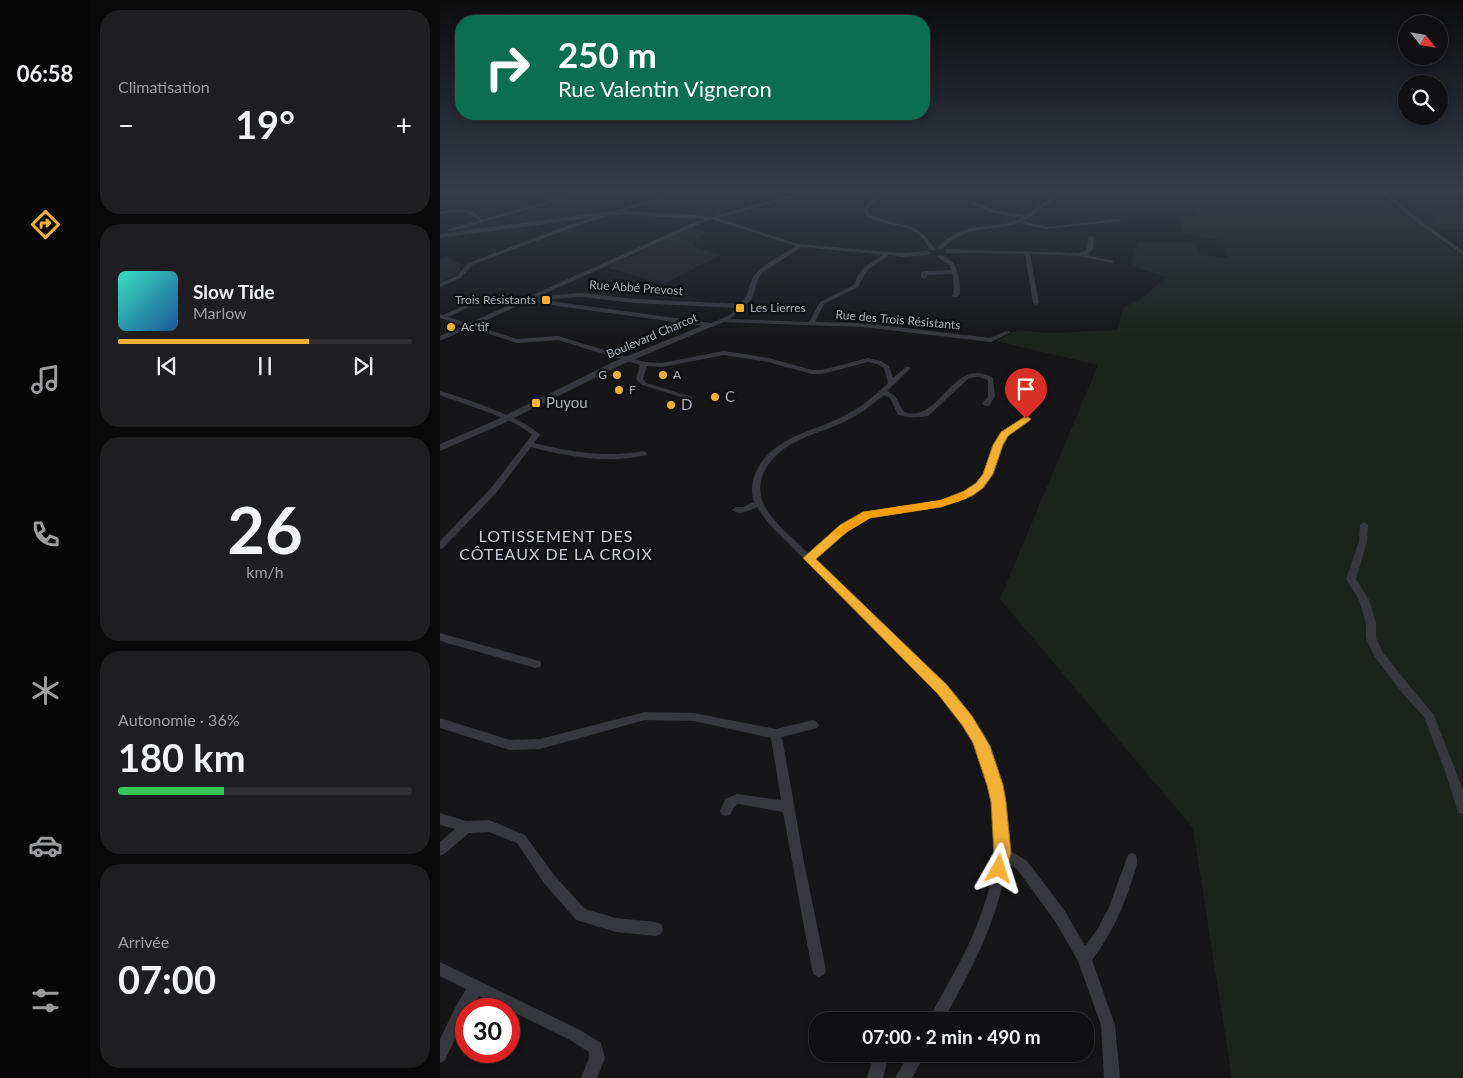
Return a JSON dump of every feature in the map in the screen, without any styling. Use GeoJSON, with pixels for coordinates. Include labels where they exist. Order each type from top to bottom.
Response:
{"type":"FeatureCollection","features":[{"type":"Feature","properties":{"kind":"street"},"geometry":{"type":"LineString","coordinates":[[440,286],[459,277],[470,264],[478,260],[535,239]]}},
{"type":"Feature","properties":{"kind":"street","name":"Rue Abbé Prevost"},"geometry":{"type":"LineString","coordinates":[[440,339],[663,239]]}},
{"type":"Feature","properties":{"kind":"street"},"geometry":{"type":"LineString","coordinates":[[783,239],[802,245],[902,255],[940,248],[952,239]]}},
{"type":"Feature","properties":{"kind":"street"},"geometry":{"type":"LineString","coordinates":[[928,239],[930,251]]}},
{"type":"Feature","properties":{"kind":"street"},"geometry":{"type":"LineString","coordinates":[[940,248],[947,251],[1078,254],[1087,253],[1090,249],[1091,239]]}},
{"type":"Feature","properties":{"kind":"street"},"geometry":{"type":"LineString","coordinates":[[1444,239],[1463,253]]}},
{"type":"Feature","properties":{"kind":"street"},"geometry":{"type":"LineString","coordinates":[[528,300],[712,325],[724,321],[742,306],[752,294],[755,279],[761,272],[802,245]]}},
{"type":"Feature","properties":{"kind":"street"},"geometry":{"type":"LineString","coordinates":[[930,251],[949,261],[956,272],[959,283],[957,294],[954,296]]}},
{"type":"Feature","properties":{"kind":"street"},"geometry":{"type":"LineString","coordinates":[[940,256],[947,253],[947,251]]}},
{"type":"Feature","properties":{"kind":"street"},"geometry":{"type":"LineString","coordinates":[[1027,252],[1036,303]]}},
{"type":"Feature","properties":{"kind":"street"},"geometry":{"type":"LineString","coordinates":[[811,324],[822,304],[856,286],[867,268],[888,254]]}},
{"type":"Feature","properties":{"kind":"street"},"geometry":{"type":"LineString","coordinates":[[1078,254],[1111,262]]}},
{"type":"Feature","properties":{"kind":"street"},"geometry":{"type":"LineString","coordinates":[[924,277],[924,273],[956,272]]}},
{"type":"Feature","properties":{"kind":"street","name":"Rue Abbé Prevost"},"geometry":{"type":"LineString","coordinates":[[528,300],[581,296],[636,301],[742,306]]}},
{"type":"Feature","properties":{"kind":"street"},"geometry":{"type":"LineString","coordinates":[[441,316],[485,298]]}},
{"type":"Feature","properties":{"kind":"street"},"geometry":{"type":"LineString","coordinates":[[441,316],[517,341],[561,338],[626,360],[644,364],[662,365],[709,354],[724,353],[769,360],[816,373],[874,360],[887,367],[892,382]]}},
{"type":"Feature","properties":{"kind":"street","name":"Rue des Trois Résistants"},"geometry":{"type":"LineString","coordinates":[[724,321],[863,325],[987,340],[1008,332]]}},
{"type":"Feature","properties":{"kind":"street","name":"Boulevard Charcot"},"geometry":{"type":"LineString","coordinates":[[440,448],[626,360],[712,325]]}},
{"type":"Feature","properties":{"kind":"street"},"geometry":{"type":"LineString","coordinates":[[644,364],[638,379],[644,384],[690,398]]}},
{"type":"Feature","properties":{"kind":"street"},"geometry":{"type":"LineString","coordinates":[[908,368],[867,405],[848,417],[788,442],[773,454],[762,468],[755,484],[758,503],[772,522],[942,689],[967,721],[982,746],[995,785],[1001,818],[1002,853],[996,886],[986,921],[973,952],[940,1012]]}},
{"type":"Feature","properties":{"kind":"street"},"geometry":{"type":"LineString","coordinates":[[882,391],[893,397],[901,413],[908,416],[917,416],[925,414],[967,377],[976,374],[984,375],[991,379],[992,396],[986,404]]}},
{"type":"Feature","properties":{"kind":"street"},"geometry":{"type":"LineString","coordinates":[[440,393],[506,418],[534,432],[536,435],[494,490],[440,546]]}},
{"type":"Feature","properties":{"kind":"street"},"geometry":{"type":"LineString","coordinates":[[808,558],[844,528],[867,515],[941,504],[968,494],[980,486],[988,474],[998,445],[1005,434],[1026,419]]}},
{"type":"Feature","properties":{"kind":"street"},"geometry":{"type":"LineString","coordinates":[[530,444],[554,451],[595,457],[623,457],[643,453]]}},
{"type":"Feature","properties":{"kind":"street"},"geometry":{"type":"LineString","coordinates":[[736,510],[744,510],[758,503]]}},
{"type":"Feature","properties":{"kind":"street"},"geometry":{"type":"LineString","coordinates":[[1364,525],[1363,541],[1351,579],[1364,600],[1371,623],[1372,638],[1378,653],[1408,692],[1429,715],[1463,809]]}},
{"type":"Feature","properties":{"kind":"street"},"geometry":{"type":"LineString","coordinates":[[440,637],[536,664]]}},
{"type":"Feature","properties":{"kind":"street"},"geometry":{"type":"LineString","coordinates":[[440,722],[510,745],[540,744],[645,716],[694,718],[776,734],[813,725]]}},
{"type":"Feature","properties":{"kind":"street"},"geometry":{"type":"LineString","coordinates":[[776,734],[819,970]]}},
{"type":"Feature","properties":{"kind":"street"},"geometry":{"type":"LineString","coordinates":[[726,811],[730,803],[737,799],[789,807]]}},
{"type":"Feature","properties":{"kind":"street"},"geometry":{"type":"LineString","coordinates":[[440,819],[466,827],[489,826],[521,839],[549,879],[581,915],[616,925],[656,929]]}},
{"type":"Feature","properties":{"kind":"street"},"geometry":{"type":"LineString","coordinates":[[440,850],[466,827]]}},
{"type":"Feature","properties":{"kind":"street"},"geometry":{"type":"LineString","coordinates":[[1002,853],[1022,865],[1060,916],[1084,958],[1108,1025],[1112,1078]]}},
{"type":"Feature","properties":{"kind":"street"},"geometry":{"type":"LineString","coordinates":[[1084,958],[1101,939],[1122,896],[1132,859]]}},
{"type":"Feature","properties":{"kind":"street"},"geometry":{"type":"LineString","coordinates":[[440,969],[575,1035],[596,1048],[597,1058],[589,1078]]}},
{"type":"Feature","properties":{"kind":"street"},"geometry":{"type":"LineString","coordinates":[[440,1055],[460,1013],[476,987]]}},
{"type":"Feature","properties":{"kind":"street"},"geometry":{"type":"LineString","coordinates":[[875,1078],[880,1062]]}},
{"type":"Feature","properties":{"kind":"street"},"geometry":{"type":"LineString","coordinates":[[903,1078],[912,1062]]}},
{"type":"Feature","properties":{"kind":"shaded area"},"geometry":{"type":"Polygon","coordinates":[[[667,239],[698,239],[694,243],[698,248],[722,255],[699,266],[689,264],[697,267],[664,284],[606,267],[629,257],[634,257],[645,249],[667,239]]]}},
{"type":"Feature","properties":{"kind":"shaded area"},"geometry":{"type":"Polygon","coordinates":[[[1214,239],[1439,239],[1463,256],[1463,1078],[1232,1078],[1193,828],[1000,599],[1098,365],[996,341],[1018,330],[1050,333],[1117,330],[1124,307],[1141,299],[1166,277],[1132,266],[1138,242],[1195,242],[1200,255],[1228,258],[1223,241],[1214,239]]]}},
{"type":"Feature","properties":{"kind":"shaded area"},"geometry":{"type":"Polygon","coordinates":[[[447,257],[463,265],[456,275],[440,282],[440,259],[447,257]]]}},
{"type":"Feature","properties":{"kind":"slow traffic"},"geometry":{"type":"LineString","coordinates":[[838,533],[859,518],[867,515],[941,504],[962,497]]}},
{"type":"Feature","properties":{"kind":"place","name":"Trois Résistants"},"geometry":{"type":"Point","coordinates":[546,300]}},
{"type":"Feature","properties":{"kind":"place","name":"Les Lierres"},"geometry":{"type":"Point","coordinates":[740,308]}},
{"type":"Feature","properties":{"kind":"place","name":"Ac'tif"},"geometry":{"type":"Point","coordinates":[451,327]}},
{"type":"Feature","properties":{"kind":"place","name":"G"},"geometry":{"type":"Point","coordinates":[617,375]}},
{"type":"Feature","properties":{"kind":"place","name":"A"},"geometry":{"type":"Point","coordinates":[663,375]}},
{"type":"Feature","properties":{"kind":"place","name":"F"},"geometry":{"type":"Point","coordinates":[619,390]}},
{"type":"Feature","properties":{"kind":"place","name":"C"},"geometry":{"type":"Point","coordinates":[715,397]}},
{"type":"Feature","properties":{"kind":"place","name":"Puyou"},"geometry":{"type":"Point","coordinates":[536,403]}},
{"type":"Feature","properties":{"kind":"place","name":"D"},"geometry":{"type":"Point","coordinates":[671,405]}},
{"type":"Feature","properties":{"kind":"district","name":"LOTISSEMENT DES CÔTEAUX DE LA CROIX"},"geometry":{"type":"Point","coordinates":[556,545]}},
{"type":"Feature","properties":{"kind":"route"},"geometry":{"type":"LineString","coordinates":[[999,869],[1002,853],[1001,818],[995,785],[978,738],[942,689],[808,558],[816,554],[834,536],[859,518],[876,513],[941,504],[968,494],[980,486],[988,474],[998,445],[1005,434],[1026,419]]}}]}
